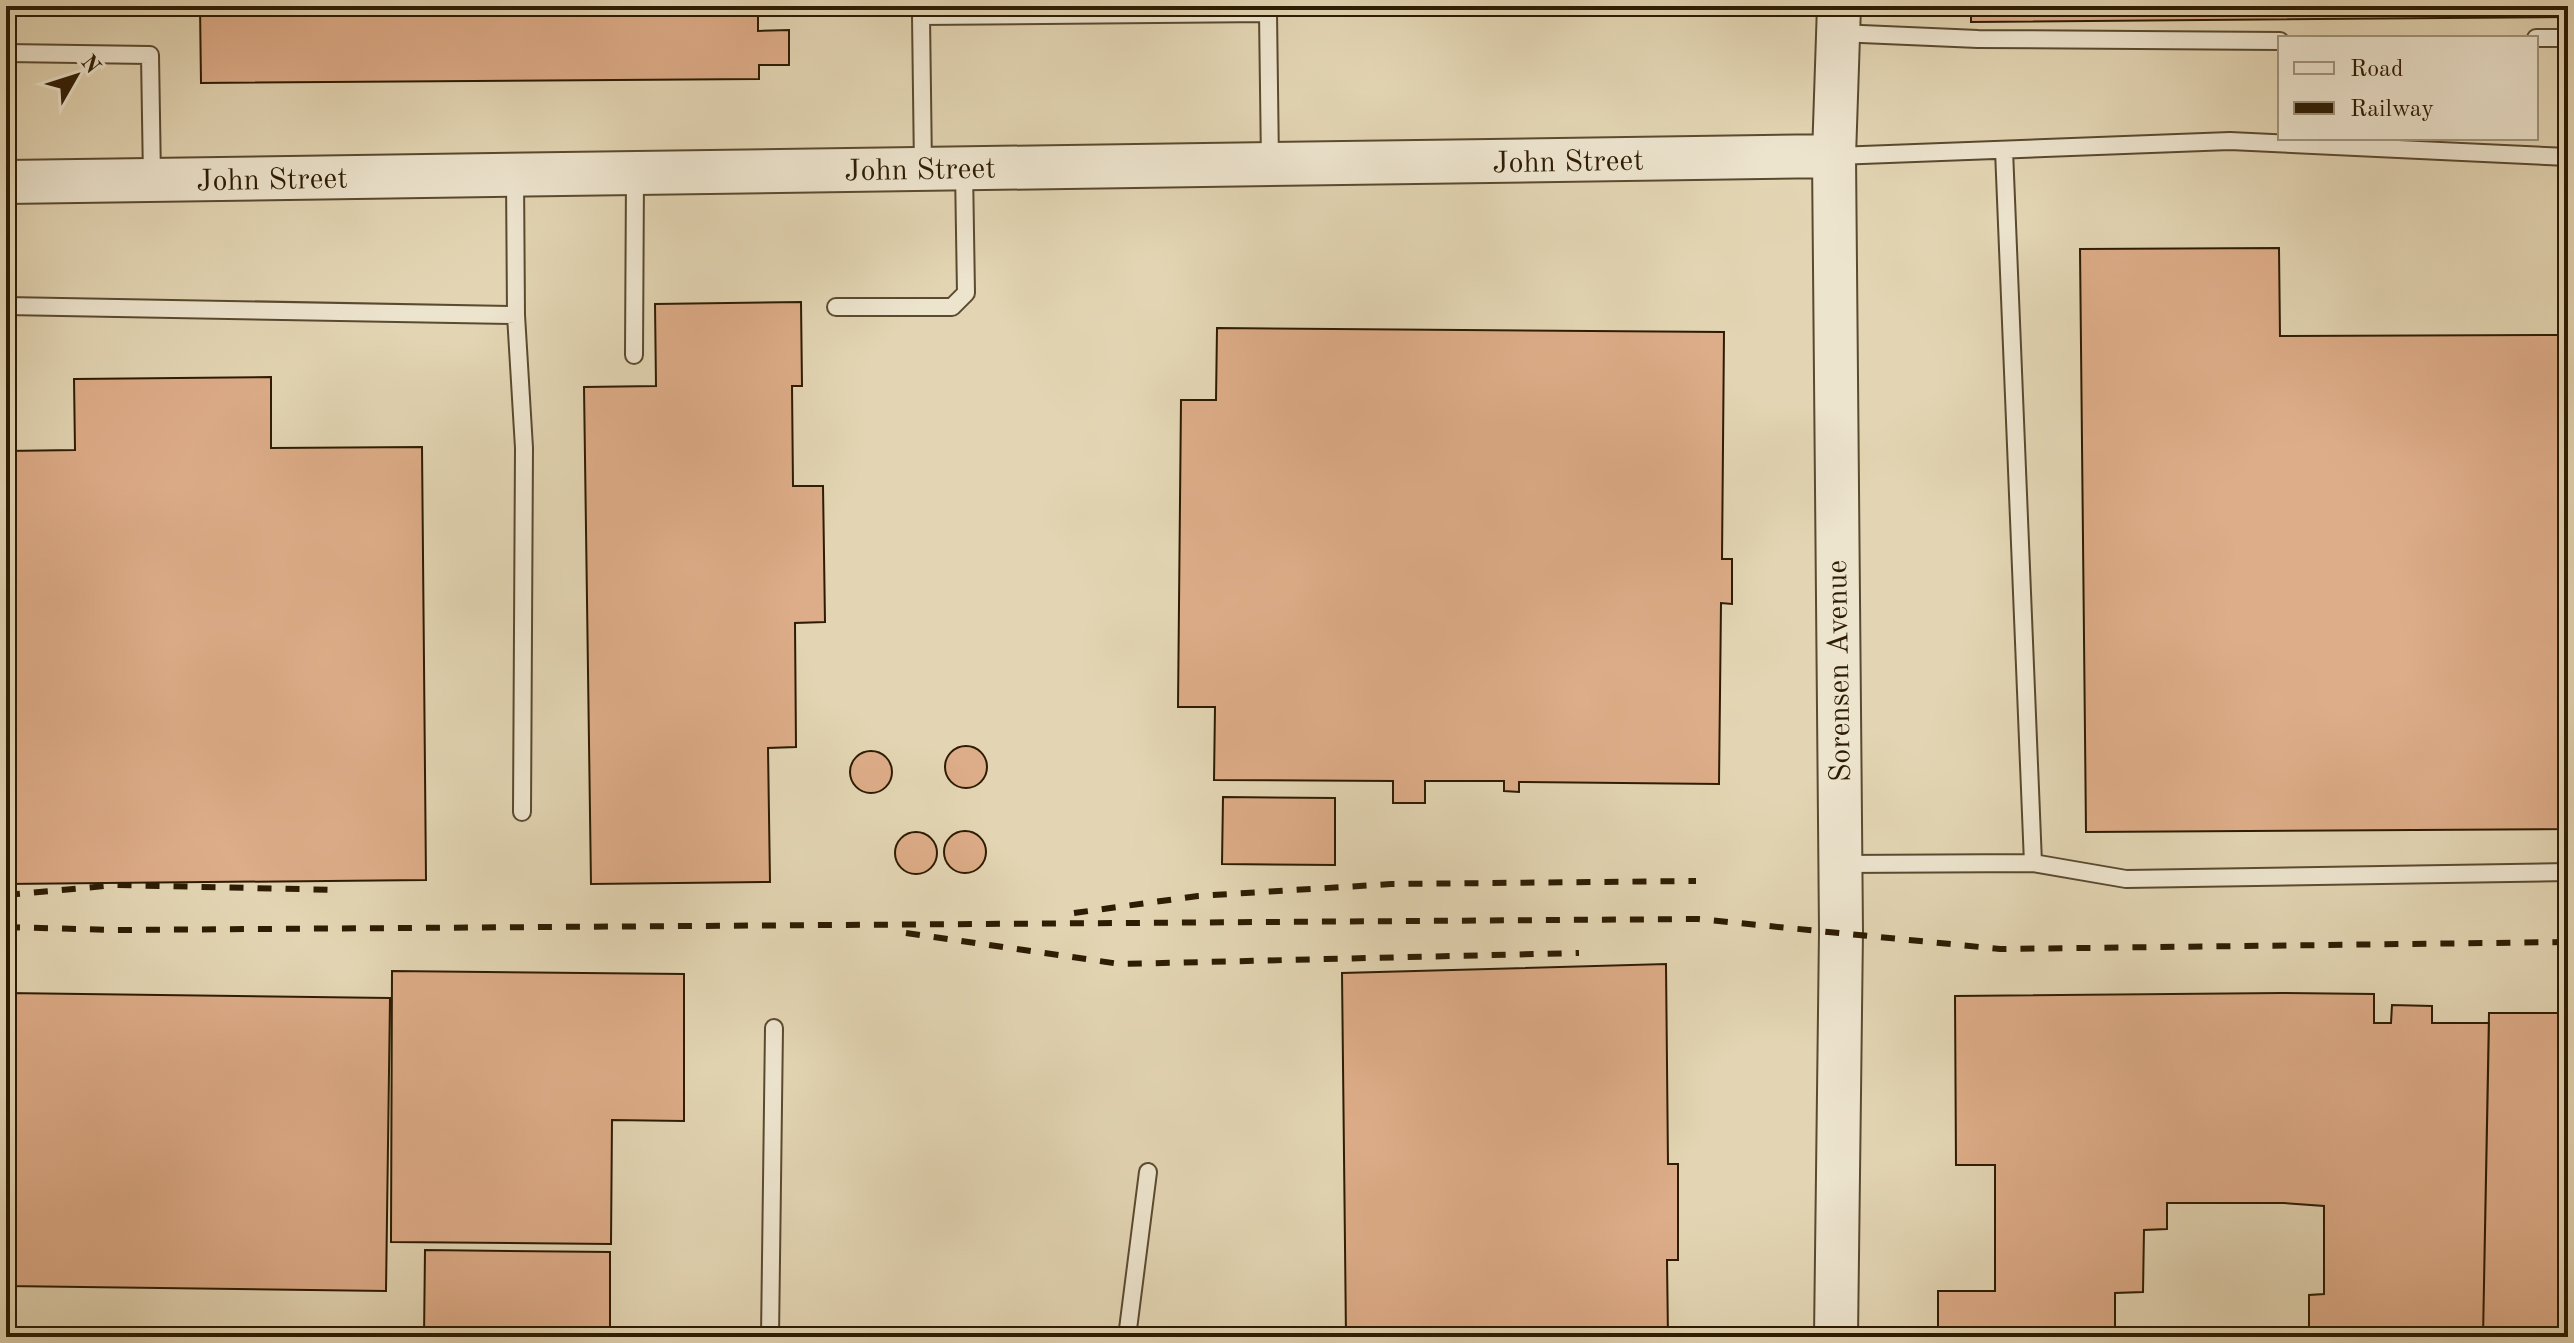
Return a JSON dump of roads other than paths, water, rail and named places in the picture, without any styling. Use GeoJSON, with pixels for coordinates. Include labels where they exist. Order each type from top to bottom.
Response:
{"type":"FeatureCollection","features":[{"type":"Feature","properties":{"kind":"street","name":"Sorensen Avenue"},"geometry":{"type":"LineString","coordinates":[[1836,1337],[1840,864],[1834,156],[1838,19]]}},
{"type":"Feature","properties":{"kind":"street","name":"John Street"},"geometry":{"type":"LineString","coordinates":[[6,182],[1834,156]]}},
{"type":"Feature","properties":{"kind":"lane"},"geometry":{"type":"LineString","coordinates":[[923,169],[921,16],[1268,9],[1270,164]]}},
{"type":"Feature","properties":{"kind":"lane"},"geometry":{"type":"LineString","coordinates":[[1838,19],[1978,39],[2278,41]]}},
{"type":"Feature","properties":{"kind":"lane"},"geometry":{"type":"LineString","coordinates":[[2538,38],[2568,38]]}},
{"type":"Feature","properties":{"kind":"lane"},"geometry":{"type":"LineString","coordinates":[[6,53],[150,55],[152,180]]}},
{"type":"Feature","properties":{"kind":"lane"},"geometry":{"type":"LineString","coordinates":[[1834,156],[2230,141],[2568,157]]}},
{"type":"Feature","properties":{"kind":"lane"},"geometry":{"type":"LineString","coordinates":[[2004,150],[2033,863]]}},
{"type":"Feature","properties":{"kind":"lane"},"geometry":{"type":"LineString","coordinates":[[836,307],[952,307],[966,293],[964,169]]}},
{"type":"Feature","properties":{"kind":"lane"},"geometry":{"type":"LineString","coordinates":[[634,355],[635,174]]}},
{"type":"Feature","properties":{"kind":"lane"},"geometry":{"type":"LineString","coordinates":[[515,175],[516,315],[524,448],[522,812]]}},
{"type":"Feature","properties":{"kind":"lane"},"geometry":{"type":"LineString","coordinates":[[6,306],[516,315]]}},
{"type":"Feature","properties":{"kind":"lane"},"geometry":{"type":"LineString","coordinates":[[1840,864],[2033,863],[2126,879],[2568,872]]}},
{"type":"Feature","properties":{"kind":"lane"},"geometry":{"type":"LineString","coordinates":[[770,1337],[774,1028]]}},
{"type":"Feature","properties":{"kind":"lane"},"geometry":{"type":"LineString","coordinates":[[1127,1337],[1148,1172]]}},
{"type":"Feature","properties":{"kind":"railway"},"geometry":{"type":"LineString","coordinates":[[1074,913],[1198,896],[1391,884],[1696,881]]}},
{"type":"Feature","properties":{"kind":"railway"},"geometry":{"type":"LineString","coordinates":[[6,895],[116,885],[339,890]]}},
{"type":"Feature","properties":{"kind":"railway"},"geometry":{"type":"LineString","coordinates":[[6,927],[115,930],[1698,919],[2000,949],[2568,942]]}},
{"type":"Feature","properties":{"kind":"railway"},"geometry":{"type":"LineString","coordinates":[[906,933],[1120,964],[1579,953]]}}]}
